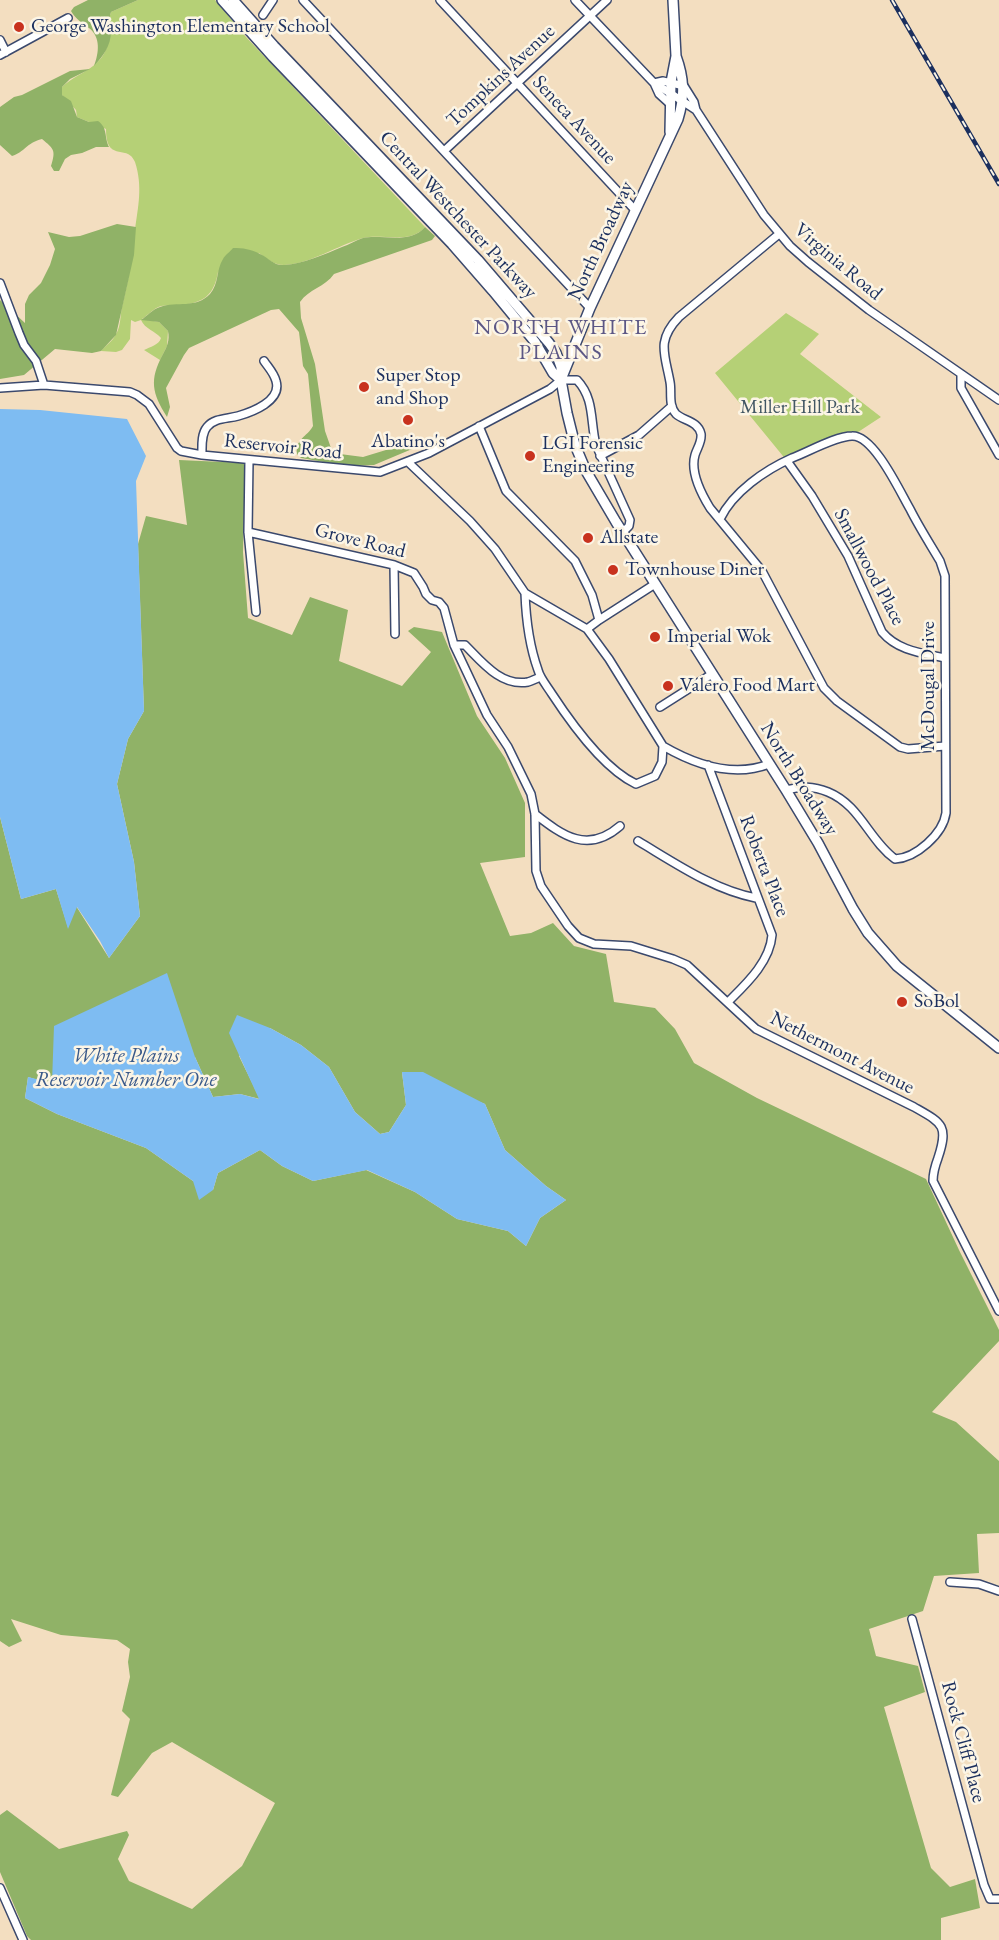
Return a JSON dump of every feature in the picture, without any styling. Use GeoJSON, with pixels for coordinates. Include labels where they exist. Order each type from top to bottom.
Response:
{"type":"FeatureCollection","features":[{"type":"Feature","properties":{"kind":"main road","name":"Central Westchester Parkway"},"geometry":{"type":"LineString","coordinates":[[222,0],[260,44],[452,244],[535,342],[553,373],[561,380]]}},
{"type":"Feature","properties":{"kind":"main road","name":"Central Westchester Parkway"},"geometry":{"type":"LineString","coordinates":[[233,0],[478,260],[529,319],[556,353],[561,367],[561,380]]}},
{"type":"Feature","properties":{"kind":"main road","name":"North Broadway"},"geometry":{"type":"LineString","coordinates":[[670,133],[671,88],[676,56],[673,0]]}},
{"type":"Feature","properties":{"kind":"main road","name":"North Broadway"},"geometry":{"type":"LineString","coordinates":[[676,56],[684,86],[678,119],[590,308],[561,380],[580,460],[594,487],[655,585],[786,790],[818,843],[853,909],[876,943],[914,981],[999,1048]]}},
{"type":"Feature","properties":{"kind":"street"},"geometry":{"type":"LineString","coordinates":[[263,15],[273,0]]}},
{"type":"Feature","properties":{"kind":"street"},"geometry":{"type":"LineString","coordinates":[[303,0],[590,308]]}},
{"type":"Feature","properties":{"kind":"street","name":"Seneca Avenue"},"geometry":{"type":"LineString","coordinates":[[440,0],[635,210]]}},
{"type":"Feature","properties":{"kind":"street"},"geometry":{"type":"LineString","coordinates":[[575,0],[654,83],[659,94],[670,104]]}},
{"type":"Feature","properties":{"kind":"street","name":"Tompkins Avenue"},"geometry":{"type":"LineString","coordinates":[[444,151],[607,0]]}},
{"type":"Feature","properties":{"kind":"street"},"geometry":{"type":"LineString","coordinates":[[0,40],[3,53],[68,18]]}},
{"type":"Feature","properties":{"kind":"street"},"geometry":{"type":"LineString","coordinates":[[654,83],[671,88],[684,86]]}},
{"type":"Feature","properties":{"kind":"street","name":"Virginia Road"},"geometry":{"type":"LineString","coordinates":[[684,86],[696,110],[748,191],[779,234],[830,280],[894,328],[999,400]]}},
{"type":"Feature","properties":{"kind":"street","name":"Virginia Road"},"geometry":{"type":"LineString","coordinates":[[671,88],[696,110]]}},
{"type":"Feature","properties":{"kind":"street"},"geometry":{"type":"LineString","coordinates":[[779,234],[688,310],[669,329],[663,349],[672,406],[676,414],[695,424],[700,430],[701,441],[694,456],[694,471],[705,501],[762,571],[824,688],[837,701],[900,747],[908,749],[945,746]]}},
{"type":"Feature","properties":{"kind":"street"},"geometry":{"type":"LineString","coordinates":[[0,283],[24,345],[36,361],[44,385]]}},
{"type":"Feature","properties":{"kind":"street"},"geometry":{"type":"LineString","coordinates":[[202,455],[205,428],[214,421],[262,406],[275,393],[276,380],[264,361]]}},
{"type":"Feature","properties":{"kind":"street"},"geometry":{"type":"LineString","coordinates":[[961,374],[961,388],[964,395],[999,455]]}},
{"type":"Feature","properties":{"kind":"street","name":"Reservoir Road"},"geometry":{"type":"LineString","coordinates":[[0,388],[44,385],[120,390],[137,395],[153,409],[181,451],[249,460],[380,472],[408,462],[479,426],[550,389],[561,380]]}},
{"type":"Feature","properties":{"kind":"street"},"geometry":{"type":"LineString","coordinates":[[561,380],[577,380],[583,387],[593,414],[594,435],[600,456],[608,468],[630,520],[629,526],[622,532]]}},
{"type":"Feature","properties":{"kind":"street"},"geometry":{"type":"LineString","coordinates":[[600,456],[639,435],[672,406]]}},
{"type":"Feature","properties":{"kind":"street"},"geometry":{"type":"LineString","coordinates":[[479,426],[506,490],[575,561],[592,596],[599,620]]}},
{"type":"Feature","properties":{"kind":"street","name":"McDougal Drive"},"geometry":{"type":"LineString","coordinates":[[786,790],[800,786],[837,796],[856,812],[892,857],[898,859],[918,850],[939,831],[945,813],[945,576],[940,561],[889,470],[864,440],[854,436],[837,440],[787,460]]}},
{"type":"Feature","properties":{"kind":"street"},"geometry":{"type":"LineString","coordinates":[[249,460],[248,532],[256,612]]}},
{"type":"Feature","properties":{"kind":"street"},"geometry":{"type":"LineString","coordinates":[[720,519],[737,496],[762,475],[787,460]]}},
{"type":"Feature","properties":{"kind":"street","name":"Smallwood Place"},"geometry":{"type":"LineString","coordinates":[[787,460],[848,556],[882,632],[901,647],[945,658]]}},
{"type":"Feature","properties":{"kind":"street"},"geometry":{"type":"LineString","coordinates":[[408,462],[470,521],[511,571],[525,593],[529,641],[541,677],[589,745],[626,779],[636,783],[655,776],[662,762],[663,746]]}},
{"type":"Feature","properties":{"kind":"street","name":"Grove Road"},"geometry":{"type":"LineString","coordinates":[[248,532],[326,549],[414,573],[426,594],[444,608],[454,645],[487,715],[522,773],[531,794],[535,814]]}},
{"type":"Feature","properties":{"kind":"street"},"geometry":{"type":"LineString","coordinates":[[394,566],[394,634]]}},
{"type":"Feature","properties":{"kind":"street"},"geometry":{"type":"LineString","coordinates":[[590,628],[655,585]]}},
{"type":"Feature","properties":{"kind":"street"},"geometry":{"type":"LineString","coordinates":[[525,593],[590,628],[663,746],[677,754],[708,765],[742,771],[769,765]]}},
{"type":"Feature","properties":{"kind":"street"},"geometry":{"type":"LineString","coordinates":[[454,645],[465,645],[489,669],[510,681],[527,682],[541,677]]}},
{"type":"Feature","properties":{"kind":"street"},"geometry":{"type":"LineString","coordinates":[[660,707],[712,674]]}},
{"type":"Feature","properties":{"kind":"street","name":"Roberta Place"},"geometry":{"type":"LineString","coordinates":[[708,765],[756,898],[772,935],[771,948],[760,967],[728,1002]]}},
{"type":"Feature","properties":{"kind":"street"},"geometry":{"type":"LineString","coordinates":[[535,814],[568,837],[583,841],[607,837],[620,826]]}},
{"type":"Feature","properties":{"kind":"street","name":"Nethermont Avenue"},"geometry":{"type":"LineString","coordinates":[[535,814],[536,872],[541,886],[562,918],[579,938],[594,944],[631,946],[673,958],[694,970],[756,1029],[914,1107],[938,1122],[943,1130],[944,1142],[933,1181],[999,1311]]}},
{"type":"Feature","properties":{"kind":"street"},"geometry":{"type":"LineString","coordinates":[[638,841],[699,876],[724,888],[756,898]]}},
{"type":"Feature","properties":{"kind":"street"},"geometry":{"type":"LineString","coordinates":[[950,1582],[979,1584],[999,1591]]}},
{"type":"Feature","properties":{"kind":"street","name":"Rock Cliff Place"},"geometry":{"type":"LineString","coordinates":[[912,1619],[984,1885],[990,1899],[999,1899]]}},
{"type":"Feature","properties":{"kind":"street"},"geometry":{"type":"LineString","coordinates":[[0,1888],[23,1940]]}},
{"type":"Feature","properties":{"kind":"green space"},"geometry":{"type":"Polygon","coordinates":[[[88,0],[138,0],[111,12],[110,41],[94,66],[98,51],[96,36],[71,11],[88,0]]]}},
{"type":"Feature","properties":{"kind":"green space"},"geometry":{"type":"Polygon","coordinates":[[[138,0],[215,0],[246,37],[425,227],[412,236],[363,238],[294,264],[277,264],[259,253],[218,272],[214,287],[202,300],[188,304],[161,306],[142,319],[159,322],[168,331],[167,346],[160,360],[144,350],[156,344],[161,338],[141,320],[135,322],[131,320],[130,339],[122,350],[101,351],[115,337],[120,324],[133,250],[139,180],[132,157],[113,150],[107,140],[106,129],[77,117],[76,110],[62,95],[62,87],[102,57],[109,40],[111,12],[138,0]]]}},
{"type":"Feature","properties":{"kind":"green space"},"geometry":{"type":"Polygon","coordinates":[[[90,69],[70,79],[62,87],[62,95],[71,101],[77,117],[89,122],[98,121],[101,124],[105,130],[109,147],[96,147],[71,155],[65,159],[59,171],[54,171],[51,166],[53,150],[42,139],[12,156],[0,145],[0,107],[14,97],[70,71],[90,69]]]}},
{"type":"Feature","properties":{"kind":"green space"},"geometry":{"type":"Polygon","coordinates":[[[117,224],[136,227],[134,255],[116,335],[101,351],[92,353],[55,349],[24,375],[0,379],[0,300],[25,323],[25,304],[29,295],[41,283],[55,249],[48,232],[69,237],[80,236],[117,224]]]}},
{"type":"Feature","properties":{"kind":"green space"},"geometry":{"type":"Polygon","coordinates":[[[425,227],[435,236],[432,240],[334,274],[300,302],[301,318],[315,364],[325,431],[331,448],[340,454],[363,457],[386,450],[424,444],[374,465],[347,466],[301,458],[297,454],[298,445],[313,426],[308,374],[303,366],[299,332],[279,309],[271,310],[189,348],[166,388],[170,407],[167,417],[155,393],[154,379],[168,343],[168,331],[159,322],[141,320],[160,307],[199,302],[205,299],[215,286],[223,259],[233,248],[253,251],[277,264],[284,265],[314,258],[363,238],[412,236],[425,227]]]}},
{"type":"Feature","properties":{"kind":"green space","name":"Miller Hill Park"},"geometry":{"type":"Polygon","coordinates":[[[786,313],[819,334],[800,354],[881,417],[852,436],[787,461],[715,373],[786,313]]]}},
{"type":"Feature","properties":{"kind":"green space"},"geometry":{"type":"Polygon","coordinates":[[[179,460],[245,463],[243,552],[248,618],[292,635],[310,597],[348,610],[339,661],[402,686],[431,652],[408,631],[414,627],[442,632],[477,716],[505,758],[525,803],[525,857],[480,863],[510,936],[531,933],[553,923],[574,946],[606,954],[614,1002],[655,1008],[675,1029],[694,1063],[757,1098],[926,1179],[999,1330],[999,1341],[932,1412],[956,1422],[999,1461],[999,1533],[977,1534],[979,1573],[934,1576],[923,1611],[869,1629],[876,1656],[918,1666],[925,1692],[884,1707],[931,1868],[950,1887],[975,1879],[980,1908],[941,1918],[941,1940],[31,1940],[27,1936],[0,1872],[0,1815],[7,1810],[59,1849],[127,1831],[129,1835],[118,1859],[129,1881],[192,1909],[242,1866],[275,1803],[172,1742],[152,1753],[118,1797],[111,1795],[130,1719],[122,1711],[130,1677],[128,1662],[130,1649],[117,1640],[61,1635],[11,1619],[22,1641],[9,1647],[0,1641],[0,817],[21,899],[56,889],[68,927],[76,906],[109,958],[140,916],[134,862],[117,784],[128,739],[144,711],[138,544],[146,516],[187,525],[179,460]],[[270,1028],[239,1056],[260,1099],[240,1094],[213,1097],[195,1057],[52,1084],[28,1077],[25,1098],[57,1114],[146,1148],[193,1181],[213,1190],[218,1173],[260,1150],[282,1166],[313,1181],[366,1170],[415,1192],[457,1219],[508,1231],[526,1246],[540,1218],[566,1200],[546,1186],[505,1150],[485,1104],[402,1072],[406,1105],[389,1132],[380,1134],[355,1112],[329,1067],[301,1045],[270,1028]]]}},
{"type":"Feature","properties":{"kind":"water"},"geometry":{"type":"Polygon","coordinates":[[[0,409],[40,410],[127,419],[146,456],[136,481],[144,711],[128,739],[117,784],[134,862],[140,916],[109,958],[77,907],[68,929],[56,889],[21,899],[0,817],[0,409]]]}},
{"type":"Feature","properties":{"kind":"water","name":"White Plains Reservoir Number One"},"geometry":{"type":"Polygon","coordinates":[[[167,973],[195,1057],[213,1097],[240,1094],[259,1099],[229,1033],[237,1015],[270,1028],[301,1045],[329,1067],[355,1112],[380,1134],[389,1132],[406,1105],[402,1072],[423,1072],[485,1104],[505,1150],[546,1186],[566,1200],[540,1218],[526,1246],[508,1231],[457,1219],[415,1192],[367,1170],[313,1181],[282,1166],[260,1150],[218,1173],[213,1190],[199,1200],[193,1181],[146,1148],[57,1114],[25,1098],[28,1077],[52,1083],[54,1026],[167,973]]]}},
{"type":"Feature","properties":{"kind":"railway"},"geometry":{"type":"LineString","coordinates":[[892,0],[999,184]]}},
{"type":"Feature","properties":{"kind":"place","name":"George Washington Elementary School"},"geometry":{"type":"Point","coordinates":[19,27]}},
{"type":"Feature","properties":{"kind":"place","name":"Super Stop and Shop"},"geometry":{"type":"Point","coordinates":[364,387]}},
{"type":"Feature","properties":{"kind":"place","name":"Abatino's"},"geometry":{"type":"Point","coordinates":[408,420]}},
{"type":"Feature","properties":{"kind":"place","name":"LGI Forensic Engineering"},"geometry":{"type":"Point","coordinates":[530,456]}},
{"type":"Feature","properties":{"kind":"place","name":"Allstate"},"geometry":{"type":"Point","coordinates":[588,538]}},
{"type":"Feature","properties":{"kind":"place","name":"Townhouse Diner"},"geometry":{"type":"Point","coordinates":[613,570]}},
{"type":"Feature","properties":{"kind":"place","name":"Imperial Wok"},"geometry":{"type":"Point","coordinates":[655,637]}},
{"type":"Feature","properties":{"kind":"place","name":"Valero Food Mart"},"geometry":{"type":"Point","coordinates":[668,686]}},
{"type":"Feature","properties":{"kind":"place","name":"SoBol"},"geometry":{"type":"Point","coordinates":[902,1002]}},
{"type":"Feature","properties":{"kind":"district","name":"NORTH WHITE PLAINS"},"geometry":{"type":"Point","coordinates":[561,340]}}]}
